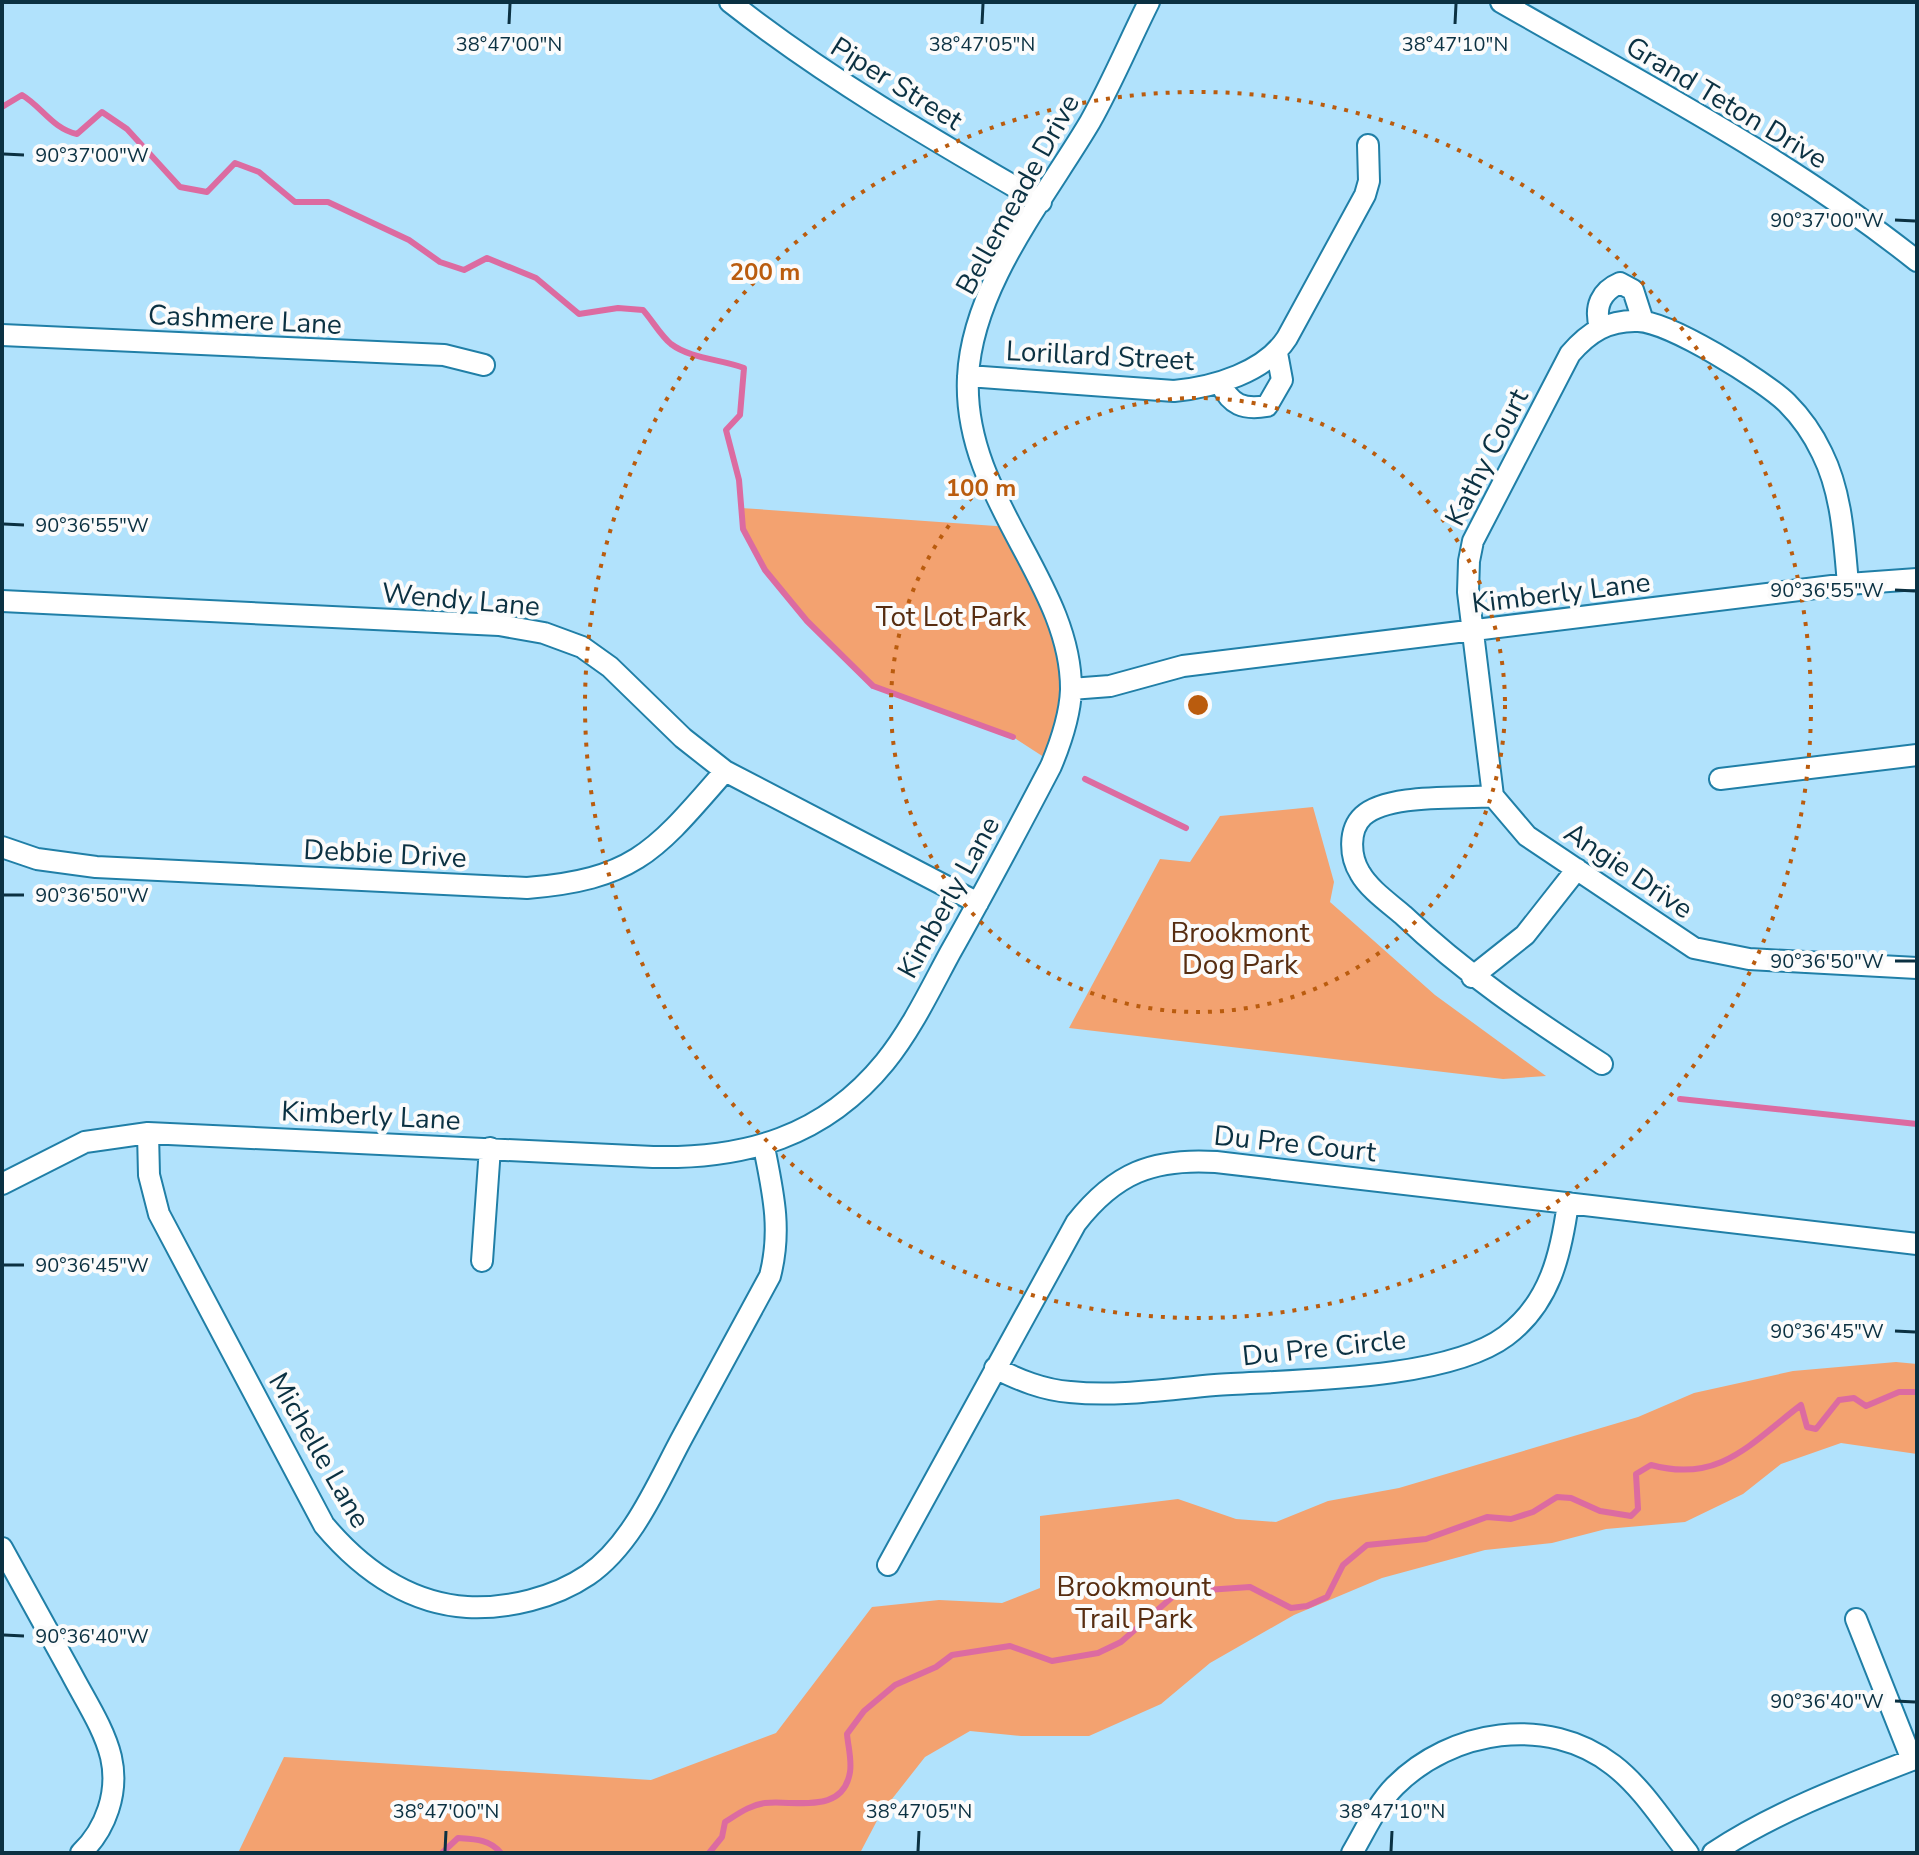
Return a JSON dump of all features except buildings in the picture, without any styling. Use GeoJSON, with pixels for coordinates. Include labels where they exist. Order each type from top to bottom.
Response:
{"type":"FeatureCollection","features":[{"type":"Feature","properties":{"kind":"street","name":"Piper Street"},"geometry":{"type":"LineString","coordinates":[[730,2],[806,60],[893,116],[1041,202]]}},
{"type":"Feature","properties":{"kind":"street","name":"Bellemeade Drive"},"geometry":{"type":"LineString","coordinates":[[1071,689],[1066,648],[1053,611],[982,468],[969,424],[968,376],[984,305],[1041,202],[1092,119],[1149,2]]}},
{"type":"Feature","properties":{"kind":"street","name":"Grand Teton Drive"},"geometry":{"type":"LineString","coordinates":[[1501,2],[1780,165],[1865,219],[1917,261]]}},
{"type":"Feature","properties":{"kind":"street","name":"Lorillard Street"},"geometry":{"type":"LineString","coordinates":[[968,376],[1174,391],[1220,383],[1277,353],[1303,313],[1365,195],[1369,181],[1368,145]]}},
{"type":"Feature","properties":{"kind":"street"},"geometry":{"type":"LineString","coordinates":[[1643,321],[1633,290],[1620,283],[1609,288],[1600,299],[1600,327],[1643,321],[1669,330],[1748,374],[1803,420],[1823,454],[1837,494],[1848,584]]}},
{"type":"Feature","properties":{"kind":"street","name":"Kathy Court"},"geometry":{"type":"LineString","coordinates":[[1473,631],[1468,592],[1473,541],[1570,354],[1586,335],[1600,327]]}},
{"type":"Feature","properties":{"kind":"street","name":"Cashmere Lane"},"geometry":{"type":"LineString","coordinates":[[2,335],[444,355],[484,365]]}},
{"type":"Feature","properties":{"kind":"street"},"geometry":{"type":"LineString","coordinates":[[1220,383],[1228,399],[1239,407],[1267,406],[1282,380],[1277,353]]}},
{"type":"Feature","properties":{"kind":"street","name":"Kimberly Lane"},"geometry":{"type":"LineString","coordinates":[[2,1184],[85,1142],[148,1133],[691,1158],[764,1147],[831,1112],[885,1062],[978,903],[1051,766],[1064,729],[1071,689],[1110,686],[1183,666],[1848,584],[1917,579]]}},
{"type":"Feature","properties":{"kind":"street","name":"Wendy Lane"},"geometry":{"type":"LineString","coordinates":[[2,601],[499,625],[544,633],[582,647],[610,667],[683,738],[725,771],[978,903]]}},
{"type":"Feature","properties":{"kind":"street"},"geometry":{"type":"LineString","coordinates":[[1473,631],[1493,796],[1417,799],[1379,808],[1363,816],[1354,831],[1352,850],[1360,873],[1472,977],[1602,1064]]}},
{"type":"Feature","properties":{"kind":"street"},"geometry":{"type":"LineString","coordinates":[[1720,779],[1917,755]]}},
{"type":"Feature","properties":{"kind":"street","name":"Debbie Drive"},"geometry":{"type":"LineString","coordinates":[[2,847],[37,859],[96,867],[527,888],[574,884],[617,872],[644,857],[674,831],[725,771]]}},
{"type":"Feature","properties":{"kind":"street","name":"Angie Drive"},"geometry":{"type":"LineString","coordinates":[[1493,796],[1527,836],[1694,948],[1749,959],[1917,968]]}},
{"type":"Feature","properties":{"kind":"street"},"geometry":{"type":"LineString","coordinates":[[1472,977],[1525,935],[1577,869]]}},
{"type":"Feature","properties":{"kind":"street","name":"Michelle Lane"},"geometry":{"type":"LineString","coordinates":[[148,1133],[149,1175],[159,1214],[324,1525],[350,1556],[385,1580],[425,1600],[484,1608],[537,1598],[590,1574],[617,1548],[645,1506],[770,1276],[777,1248],[778,1221],[764,1147]]}},
{"type":"Feature","properties":{"kind":"street"},"geometry":{"type":"LineString","coordinates":[[482,1261],[490,1148]]}},
{"type":"Feature","properties":{"kind":"street","name":"Du Pre Court"},"geometry":{"type":"LineString","coordinates":[[888,1565],[1062,1245],[1092,1202],[1124,1178],[1157,1165],[1216,1162],[1917,1244]]}},
{"type":"Feature","properties":{"kind":"street","name":"Du Pre Circle"},"geometry":{"type":"LineString","coordinates":[[995,1368],[1043,1387],[1090,1394],[1344,1376],[1463,1357],[1506,1336],[1537,1306],[1557,1262],[1568,1203]]}},
{"type":"Feature","properties":{"kind":"street"},"geometry":{"type":"LineString","coordinates":[[2,1548],[96,1719],[111,1756],[114,1783],[108,1811],[96,1839],[81,1853]]}},
{"type":"Feature","properties":{"kind":"street"},"geometry":{"type":"LineString","coordinates":[[1713,1853],[1745,1832],[1793,1809],[1914,1759],[1856,1619]]}},
{"type":"Feature","properties":{"kind":"street"},"geometry":{"type":"LineString","coordinates":[[1352,1853],[1393,1788],[1420,1764],[1465,1741],[1502,1735],[1541,1736],[1577,1745],[1612,1763],[1636,1787],[1688,1853]]}},
{"type":"Feature","properties":{"kind":"green space","name":"Tot Lot Park"},"geometry":{"type":"Polygon","coordinates":[[[741,508],[1010,527],[1070,669],[1053,763],[1013,737],[873,686],[807,621],[765,570],[743,529],[741,508]]]}},
{"type":"Feature","properties":{"kind":"green space","name":"Brookmont Dog Park"},"geometry":{"type":"Polygon","coordinates":[[[1313,807],[1334,882],[1330,902],[1435,995],[1546,1076],[1503,1079],[1069,1028],[1160,859],[1190,862],[1220,816],[1313,807]]]}},
{"type":"Feature","properties":{"kind":"green space","name":"Brookmount Trail Park"},"geometry":{"type":"Polygon","coordinates":[[[1896,1362],[1917,1364],[1917,1454],[1841,1443],[1781,1464],[1743,1494],[1685,1522],[1606,1529],[1552,1543],[1485,1550],[1382,1578],[1294,1615],[1210,1663],[1161,1704],[1089,1736],[1021,1736],[970,1731],[925,1757],[881,1813],[860,1853],[238,1853],[284,1757],[651,1780],[776,1733],[872,1607],[939,1600],[1002,1603],[1040,1588],[1040,1516],[1178,1499],[1236,1519],[1276,1522],[1328,1501],[1399,1488],[1638,1417],[1694,1393],[1793,1371],[1896,1362]]]}},
{"type":"Feature","properties":{"kind":"waterway"},"geometry":{"type":"LineString","coordinates":[[2,107],[22,95],[54,123],[77,134],[102,112],[127,129],[180,187],[207,192],[235,163],[259,172],[295,202],[328,202],[409,240],[440,262],[464,270],[487,258],[536,278],[579,314],[618,308],[643,310],[667,341],[679,349],[744,368],[740,415],[726,430],[739,480],[743,529],[765,570],[807,621],[873,686],[1013,737]]}},
{"type":"Feature","properties":{"kind":"waterway"},"geometry":{"type":"LineString","coordinates":[[1085,779],[1186,828]]}},
{"type":"Feature","properties":{"kind":"waterway"},"geometry":{"type":"LineString","coordinates":[[1680,1099],[1917,1124]]}},
{"type":"Feature","properties":{"kind":"waterway"},"geometry":{"type":"LineString","coordinates":[[709,1853],[722,1837],[725,1822],[749,1808],[765,1803],[816,1802],[838,1795],[846,1786],[850,1772],[847,1734],[864,1711],[895,1685],[936,1667],[952,1655],[1010,1646],[1052,1661],[1098,1653],[1121,1642],[1178,1592],[1250,1587],[1291,1608],[1307,1606],[1327,1597],[1343,1565],[1367,1545],[1426,1539],[1487,1517],[1511,1519],[1533,1512],[1557,1497],[1571,1498],[1600,1511],[1631,1516],[1638,1509],[1636,1474],[1651,1465],[1697,1469],[1716,1464],[1750,1445],[1801,1405],[1807,1427],[1816,1429],[1839,1400],[1854,1398],[1866,1406],[1899,1392],[1917,1392]]}},
{"type":"Feature","properties":{"kind":"waterway"},"geometry":{"type":"LineString","coordinates":[[442,1853],[458,1838],[487,1842],[501,1853]]}}]}
